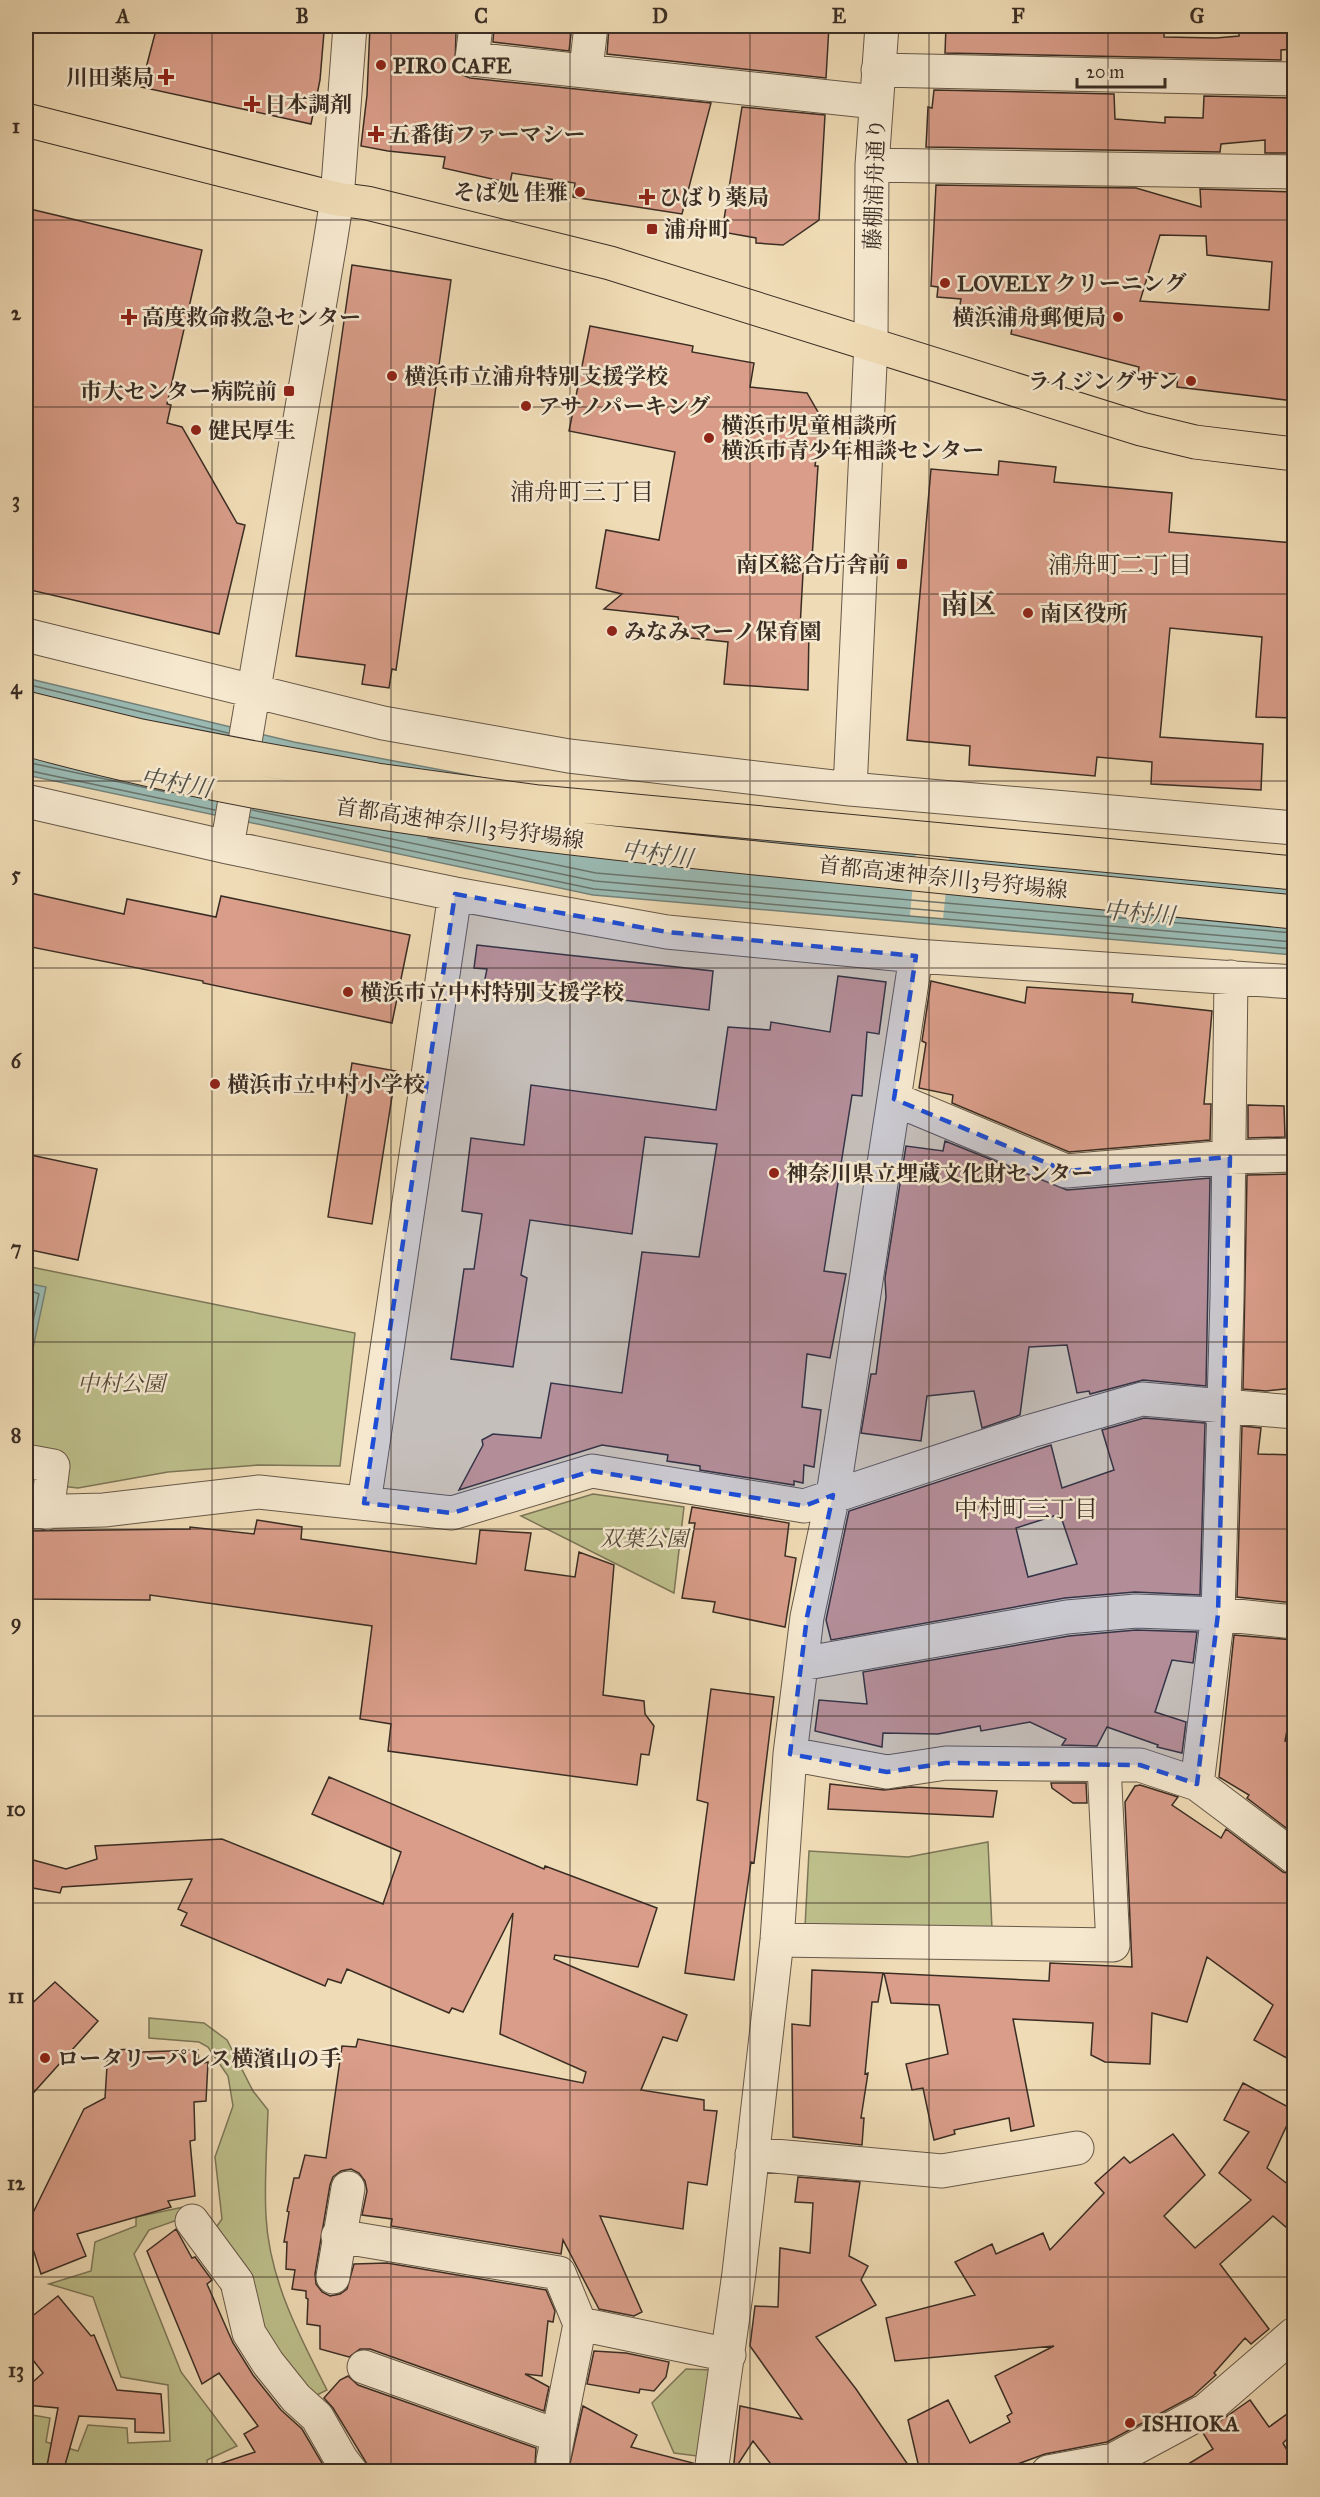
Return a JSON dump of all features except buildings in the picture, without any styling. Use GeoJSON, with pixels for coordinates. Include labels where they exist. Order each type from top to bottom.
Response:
{"type":"FeatureCollection","features":[{"type":"Feature","properties":{"kind":"main road"},"geometry":{"type":"LineString","coordinates":[[26,120],[337,199],[367,203],[610,263],[1141,429],[1195,442],[1294,454]]}},
{"type":"Feature","properties":{"kind":"main road","name":"首都高速神奈川3号狩場線"},"geometry":{"type":"LineString","coordinates":[[26,708],[141,736],[255,758],[377,780],[528,801],[1294,873]]}},
{"type":"Feature","properties":{"kind":"main road","name":"首都高速神奈川3号狩場線"},"geometry":{"type":"LineString","coordinates":[[26,739],[180,776],[433,822],[558,838],[1294,912]]}},
{"type":"Feature","properties":{"kind":"street"},"geometry":{"type":"LineString","coordinates":[[227,847],[337,199],[351,26]]}},
{"type":"Feature","properties":{"kind":"street"},"geometry":{"type":"LineString","coordinates":[[476,26],[472,59],[586,69],[876,102]]}},
{"type":"Feature","properties":{"kind":"street"},"geometry":{"type":"LineString","coordinates":[[586,69],[591,26]]}},
{"type":"Feature","properties":{"kind":"street","name":"藤棚浦舟通り"},"geometry":{"type":"LineString","coordinates":[[850,789],[871,343],[872,165],[882,26]]}},
{"type":"Feature","properties":{"kind":"street"},"geometry":{"type":"LineString","coordinates":[[878,70],[1294,79]]}},
{"type":"Feature","properties":{"kind":"street"},"geometry":{"type":"LineString","coordinates":[[872,165],[1294,172]]}},
{"type":"Feature","properties":{"kind":"street"},"geometry":{"type":"LineString","coordinates":[[26,634],[383,723],[568,756],[850,789],[1294,828]]}},
{"type":"Feature","properties":{"kind":"street"},"geometry":{"type":"LineString","coordinates":[[26,801],[227,847],[455,894],[667,932],[916,956],[1294,982]]}},
{"type":"Feature","properties":{"kind":"street"},"geometry":{"type":"LineString","coordinates":[[364,1503],[455,894]]}},
{"type":"Feature","properties":{"kind":"street"},"geometry":{"type":"LineString","coordinates":[[711,2472],[729,2355],[777,1940],[790,1754],[807,1617],[833,1495],[916,956]]}},
{"type":"Feature","properties":{"kind":"street"},"geometry":{"type":"LineString","coordinates":[[1197,1784],[1218,1614],[1225,1406],[1231,977]]}},
{"type":"Feature","properties":{"kind":"street"},"geometry":{"type":"LineString","coordinates":[[894,1099],[1066,1171],[1230,1157],[1294,1155]]}},
{"type":"Feature","properties":{"kind":"street"},"geometry":{"type":"LineString","coordinates":[[26,1461],[53,1466],[36,1512],[104,1510],[259,1492],[452,1513],[592,1471],[804,1506],[1031,1431],[1142,1399],[1294,1412]]}},
{"type":"Feature","properties":{"kind":"street"},"geometry":{"type":"LineString","coordinates":[[801,1664],[1067,1617],[1136,1611],[1218,1614],[1294,1622]]}},
{"type":"Feature","properties":{"kind":"street"},"geometry":{"type":"LineString","coordinates":[[790,1754],[887,1772],[946,1763],[1140,1765],[1197,1784],[1294,1857]]}},
{"type":"Feature","properties":{"kind":"street"},"geometry":{"type":"LineString","coordinates":[[777,1940],[1113,1945],[1104,1766]]}},
{"type":"Feature","properties":{"kind":"street"},"geometry":{"type":"LineString","coordinates":[[752,2154],[942,2171],[1077,2148]]}},
{"type":"Feature","properties":{"kind":"street"},"geometry":{"type":"LineString","coordinates":[[333,2277],[338,2236],[348,2188]]}},
{"type":"Feature","properties":{"kind":"street"},"geometry":{"type":"LineString","coordinates":[[192,2221],[237,2282],[249,2333],[268,2363],[296,2398],[317,2417],[340,2459],[351,2472]]}},
{"type":"Feature","properties":{"kind":"street"},"geometry":{"type":"LineString","coordinates":[[338,2236],[560,2273],[580,2324],[556,2449],[364,2367]]}},
{"type":"Feature","properties":{"kind":"street"},"geometry":{"type":"LineString","coordinates":[[580,2324],[729,2355]]}},
{"type":"Feature","properties":{"kind":"street"},"geometry":{"type":"LineString","coordinates":[[1048,2472],[1113,2460],[1206,2410],[1294,2334]]}},
{"type":"Feature","properties":{"kind":"highlighted area"},"geometry":{"type":"Polygon","coordinates":[[[455,894],[667,932],[916,956],[894,1099],[1066,1171],[1230,1157],[1218,1614],[1197,1784],[1140,1765],[946,1763],[887,1772],[790,1754],[807,1617],[833,1495],[804,1506],[592,1471],[452,1513],[364,1503],[455,894]]]}},
{"type":"Feature","properties":{"kind":"green space","name":"中村公園"},"geometry":{"type":"Polygon","coordinates":[[[26,1266],[355,1333],[340,1466],[258,1465],[168,1472],[78,1488],[26,1482],[26,1266]]]}},
{"type":"Feature","properties":{"kind":"green space","name":"双葉公園"},"geometry":{"type":"Polygon","coordinates":[[[593,1494],[684,1507],[674,1593],[521,1516],[593,1494]]]}},
{"type":"Feature","properties":{"kind":"green space"},"geometry":{"type":"Polygon","coordinates":[[[988,1842],[992,1929],[805,1927],[809,1851],[908,1857],[988,1842]]]}},
{"type":"Feature","properties":{"kind":"green space"},"geometry":{"type":"Polygon","coordinates":[[[149,2018],[204,2023],[227,2040],[253,2091],[268,2110],[265,2190],[268,2239],[287,2306],[327,2390],[311,2398],[279,2359],[212,2233],[222,2219],[215,2157],[233,2106],[228,2076],[208,2047],[199,2042],[149,2038],[149,2018]]]}},
{"type":"Feature","properties":{"kind":"green space"},"geometry":{"type":"Polygon","coordinates":[[[193,2205],[194,2214],[149,2230],[134,2254],[181,2372],[237,2446],[207,2460],[208,2471],[26,2471],[26,2414],[50,2418],[46,2442],[78,2451],[88,2425],[127,2428],[128,2443],[170,2441],[168,2385],[121,2377],[93,2297],[49,2284],[91,2271],[95,2242],[136,2226],[136,2217],[193,2205]]]}},
{"type":"Feature","properties":{"kind":"green space"},"geometry":{"type":"Polygon","coordinates":[[[686,2369],[711,2370],[697,2456],[674,2453],[652,2403],[686,2369]]]}},
{"type":"Feature","properties":{"kind":"water","name":"中村川"},"geometry":{"type":"Polygon","coordinates":[[[26,678],[294,742],[621,804],[1294,864],[1294,955],[593,895],[26,775],[26,678]]]}},
{"type":"Feature","properties":{"kind":"water"},"geometry":{"type":"Polygon","coordinates":[[[26,1283],[46,1287],[26,1381],[26,1283]]]}},
{"type":"Feature","properties":{"kind":"pier"},"geometry":{"type":"Polygon","coordinates":[[[918,829],[952,832],[943,919],[910,916],[918,829]]]}},
{"type":"Feature","properties":{"kind":"place","name":"PIRO CAFE"},"geometry":{"type":"Point","coordinates":[381,65]}},
{"type":"Feature","properties":{"kind":"place","name":"川田薬局"},"geometry":{"type":"Point","coordinates":[166,77]}},
{"type":"Feature","properties":{"kind":"place","name":"日本調剤"},"geometry":{"type":"Point","coordinates":[252,104]}},
{"type":"Feature","properties":{"kind":"place","name":"五番街ファーマシー"},"geometry":{"type":"Point","coordinates":[376,134]}},
{"type":"Feature","properties":{"kind":"place","name":"そば処 佳雅"},"geometry":{"type":"Point","coordinates":[580,192]}},
{"type":"Feature","properties":{"kind":"place","name":"ひばり薬局"},"geometry":{"type":"Point","coordinates":[647,197]}},
{"type":"Feature","properties":{"kind":"place","name":"浦舟町"},"geometry":{"type":"Point","coordinates":[652,229]}},
{"type":"Feature","properties":{"kind":"place","name":"LOVELY クリーニング"},"geometry":{"type":"Point","coordinates":[945,283]}},
{"type":"Feature","properties":{"kind":"place","name":"高度救命救急センター"},"geometry":{"type":"Point","coordinates":[129,317]}},
{"type":"Feature","properties":{"kind":"place","name":"横浜浦舟郵便局"},"geometry":{"type":"Point","coordinates":[1118,317]}},
{"type":"Feature","properties":{"kind":"place","name":"横浜市立浦舟特別支援学校"},"geometry":{"type":"Point","coordinates":[392,376]}},
{"type":"Feature","properties":{"kind":"place","name":"ライジングサン"},"geometry":{"type":"Point","coordinates":[1191,381]}},
{"type":"Feature","properties":{"kind":"place","name":"市大センター病院前"},"geometry":{"type":"Point","coordinates":[289,391]}},
{"type":"Feature","properties":{"kind":"place","name":"アサノパーキング"},"geometry":{"type":"Point","coordinates":[526,406]}},
{"type":"Feature","properties":{"kind":"place","name":"健民厚生"},"geometry":{"type":"Point","coordinates":[196,430]}},
{"type":"Feature","properties":{"kind":"place","name":"横浜市児童相談所 横浜市青少年相談センター"},"geometry":{"type":"Point","coordinates":[709,438]}},
{"type":"Feature","properties":{"kind":"place","name":"南区総合庁舎前"},"geometry":{"type":"Point","coordinates":[902,564]}},
{"type":"Feature","properties":{"kind":"place","name":"南区役所"},"geometry":{"type":"Point","coordinates":[1028,613]}},
{"type":"Feature","properties":{"kind":"place","name":"みなみマーノ保育園"},"geometry":{"type":"Point","coordinates":[612,631]}},
{"type":"Feature","properties":{"kind":"place","name":"横浜市立中村特別支援学校"},"geometry":{"type":"Point","coordinates":[348,992]}},
{"type":"Feature","properties":{"kind":"place","name":"横浜市立中村小学校"},"geometry":{"type":"Point","coordinates":[215,1084]}},
{"type":"Feature","properties":{"kind":"place","name":"神奈川県立埋蔵文化財センター"},"geometry":{"type":"Point","coordinates":[774,1173]}},
{"type":"Feature","properties":{"kind":"place","name":"ロータリーパレス横濱山の手"},"geometry":{"type":"Point","coordinates":[45,2058]}},
{"type":"Feature","properties":{"kind":"place","name":"ISHIOKA"},"geometry":{"type":"Point","coordinates":[1130,2423]}},
{"type":"Feature","properties":{"kind":"district","name":"浦舟町三丁目"},"geometry":{"type":"Point","coordinates":[582,492]}},
{"type":"Feature","properties":{"kind":"district","name":"浦舟町二丁目"},"geometry":{"type":"Point","coordinates":[1120,565]}},
{"type":"Feature","properties":{"kind":"district","name":"南区"},"geometry":{"type":"Point","coordinates":[968,604]}},
{"type":"Feature","properties":{"kind":"district","name":"中村町三丁目"},"geometry":{"type":"Point","coordinates":[1026,1509]}}]}
